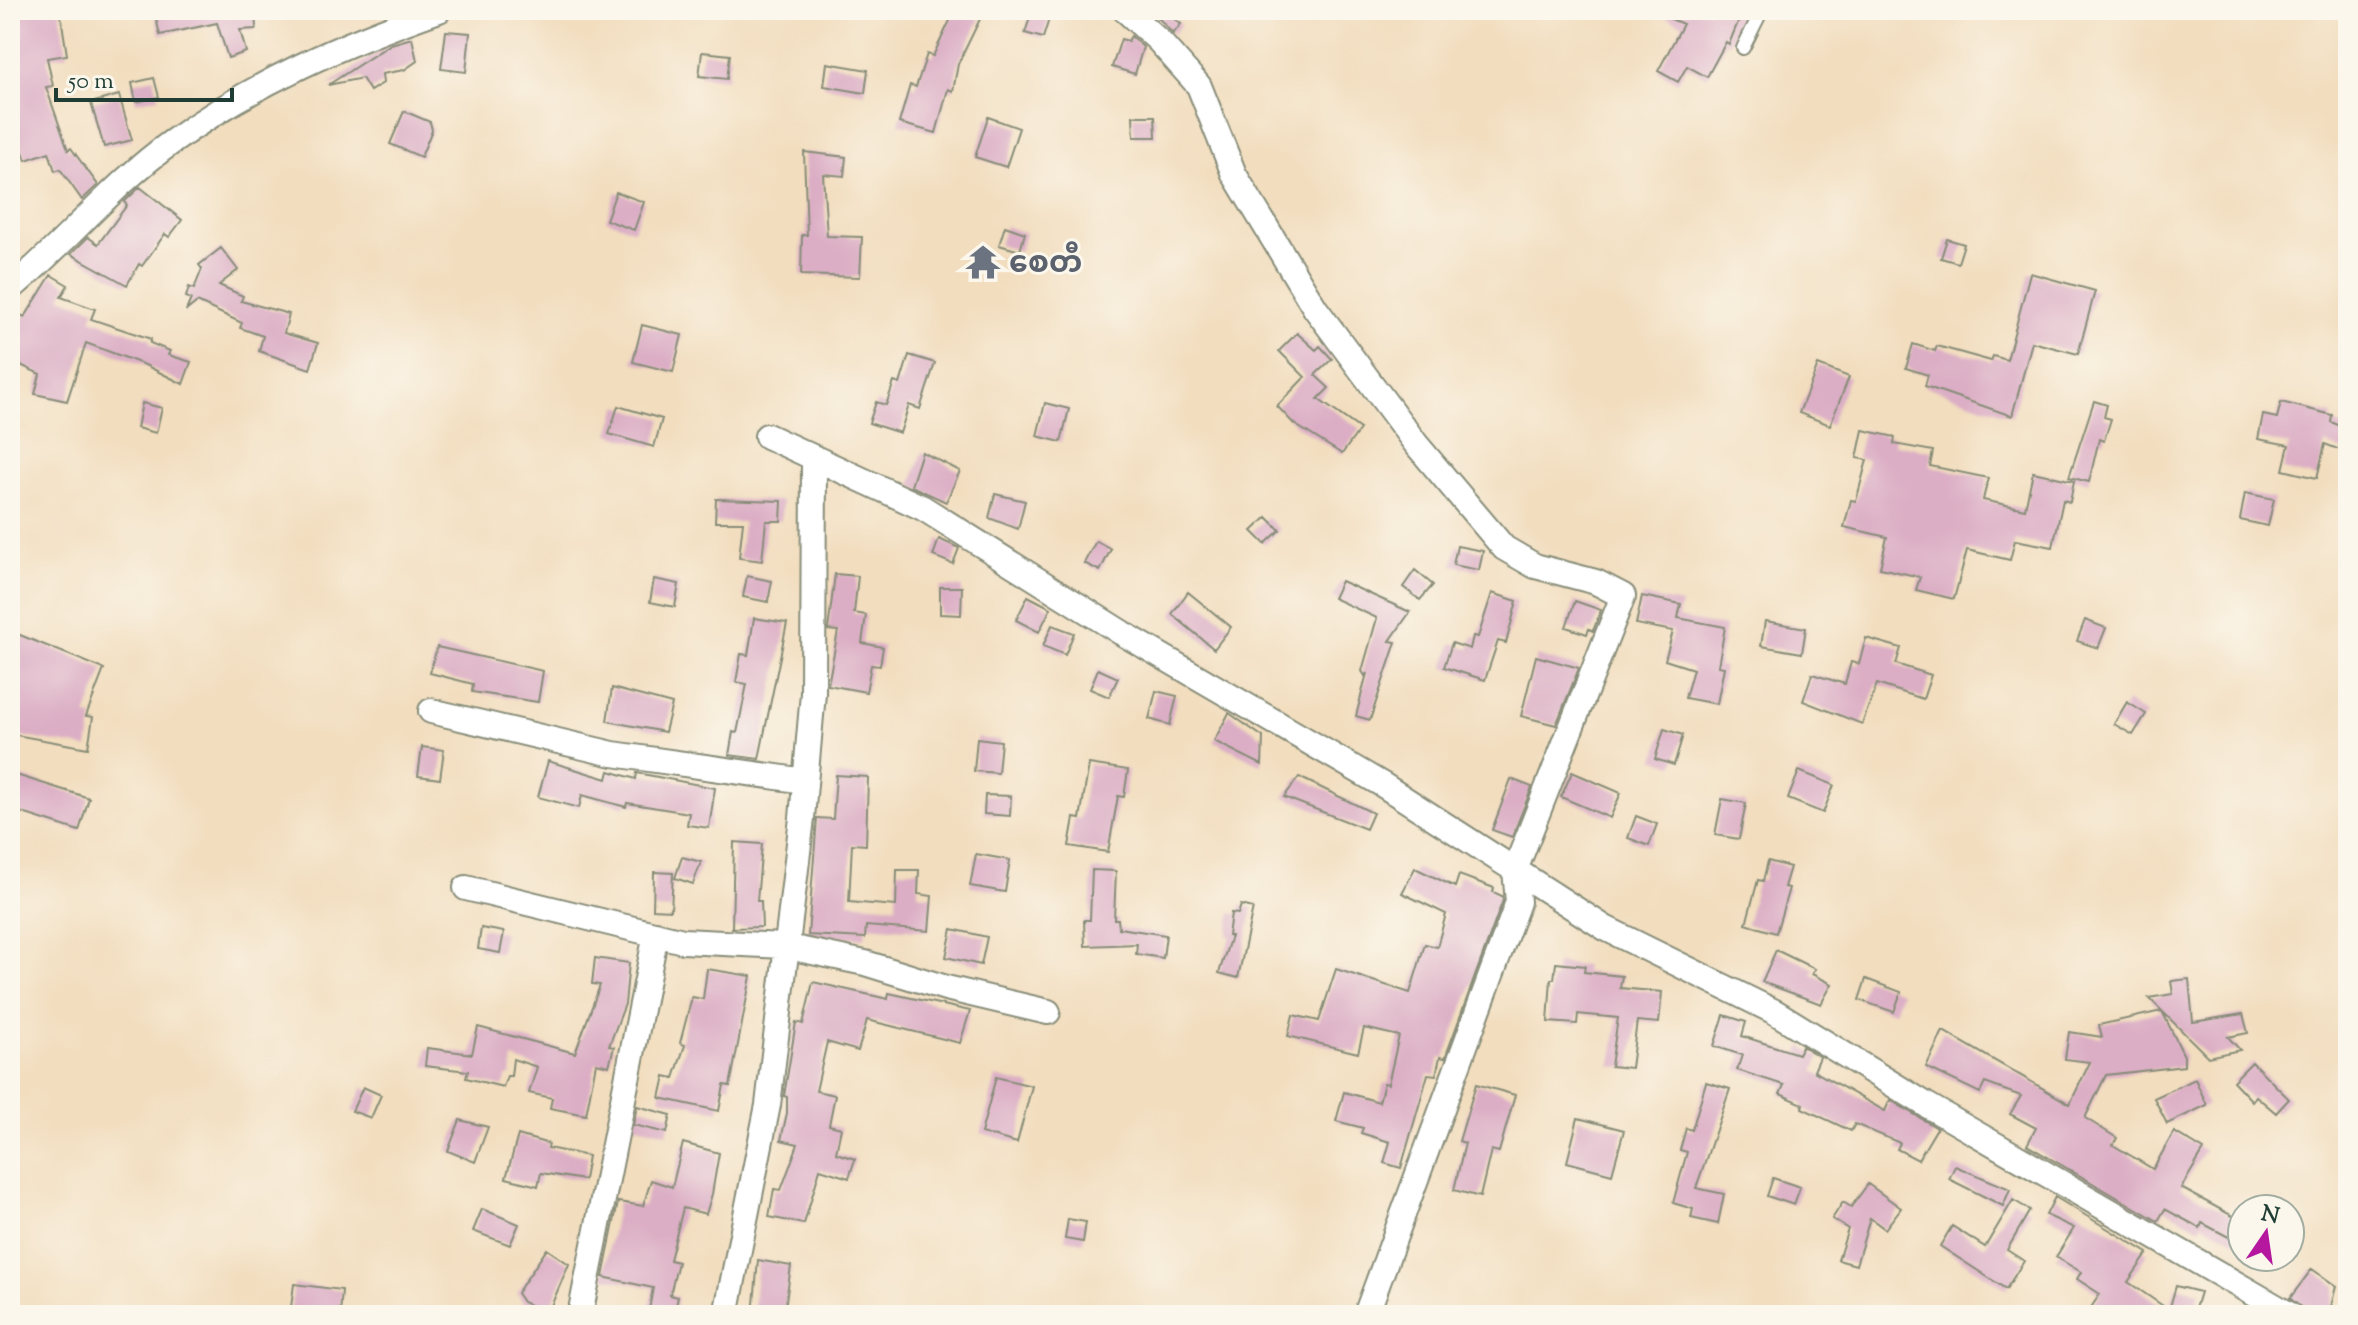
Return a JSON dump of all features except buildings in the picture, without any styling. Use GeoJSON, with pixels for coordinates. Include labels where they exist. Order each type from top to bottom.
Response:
{"type":"FeatureCollection","features":[{"type":"Feature","properties":{"kind":"street"},"geometry":{"type":"LineString","coordinates":[[10,289],[171,142],[272,80],[368,35],[439,10]]}},
{"type":"Feature","properties":{"kind":"street"},"geometry":{"type":"LineString","coordinates":[[1125,10],[1199,86],[1234,174],[1315,308],[1436,467],[1504,548],[1535,566],[1596,582],[1623,596],[1515,870],[1518,902],[1366,1315]]}},
{"type":"Feature","properties":{"kind":"street"},"geometry":{"type":"LineString","coordinates":[[767,436],[923,508],[1122,633],[1383,785],[1605,928],[1775,1012],[1925,1104],[2290,1315]]}},
{"type":"Feature","properties":{"kind":"street"},"geometry":{"type":"LineString","coordinates":[[726,1315],[768,1105],[805,781],[813,693],[814,458]]}},
{"type":"Feature","properties":{"kind":"street"},"geometry":{"type":"LineString","coordinates":[[431,711],[613,754],[805,781]]}},
{"type":"Feature","properties":{"kind":"street"},"geometry":{"type":"LineString","coordinates":[[466,888],[683,941],[784,946],[865,963],[946,988],[1048,1012]]}},
{"type":"Feature","properties":{"kind":"street"},"geometry":{"type":"LineString","coordinates":[[580,1315],[656,934]]}},
{"type":"Feature","properties":{"kind":"lane"},"geometry":{"type":"LineString","coordinates":[[1743,48],[1762,10]]}},
{"type":"Feature","properties":{"kind":"place","name":"စေတီ"},"geometry":{"type":"Point","coordinates":[983,262]}}]}
